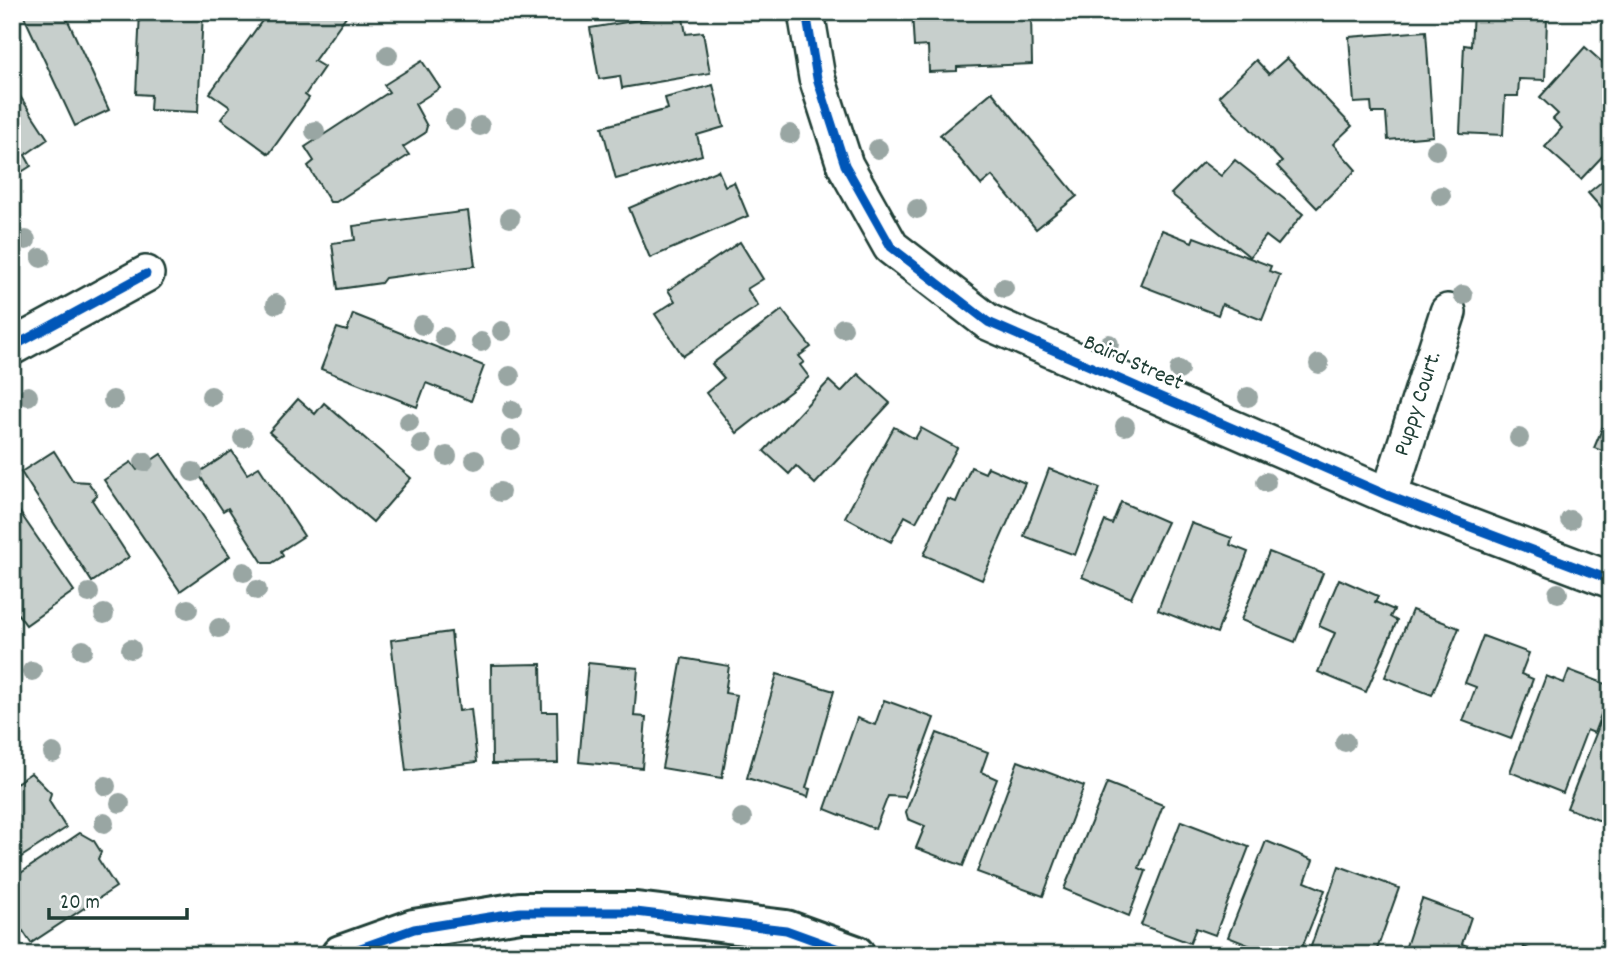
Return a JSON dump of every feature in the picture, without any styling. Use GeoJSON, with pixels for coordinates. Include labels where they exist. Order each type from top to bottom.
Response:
{"type":"FeatureCollection","features":[{"type":"Feature","properties":{"kind":"street","name":"Baird Street"},"geometry":{"type":"LineString","coordinates":[[806,12],[817,79],[845,165],[891,247],[988,322],[1389,496],[1611,580]]}},
{"type":"Feature","properties":{"kind":"street"},"geometry":{"type":"LineString","coordinates":[[12,347],[146,274]]}},
{"type":"Feature","properties":{"kind":"street","name":"Puppy Court."},"geometry":{"type":"LineString","coordinates":[[1389,496],[1448,312]]}},
{"type":"Feature","properties":{"kind":"street"},"geometry":{"type":"LineString","coordinates":[[341,955],[414,929],[520,912],[636,912],[786,930],[855,955]]}},
{"type":"Feature","properties":{"kind":"building"},"geometry":{"type":"Polygon","coordinates":[[[22,12],[64,12],[109,110],[75,126],[22,12]]]}},
{"type":"Feature","properties":{"kind":"building"},"geometry":{"type":"Polygon","coordinates":[[[140,12],[203,12],[198,112],[150,110],[151,95],[136,94],[140,12]]]}},
{"type":"Feature","properties":{"kind":"building"},"geometry":{"type":"Polygon","coordinates":[[[255,12],[349,12],[314,61],[324,67],[305,95],[309,98],[269,154],[221,119],[230,107],[210,93],[264,18],[255,12]]]}},
{"type":"Feature","properties":{"kind":"building"},"geometry":{"type":"Polygon","coordinates":[[[912,12],[1031,13],[1032,64],[957,67],[957,71],[929,72],[928,46],[914,47],[912,12]]]}},
{"type":"Feature","properties":{"kind":"building"},"geometry":{"type":"Polygon","coordinates":[[[1473,12],[1524,12],[1525,17],[1547,18],[1545,80],[1519,79],[1518,96],[1505,96],[1503,135],[1460,133],[1464,45],[1471,46],[1473,12]]]}},
{"type":"Feature","properties":{"kind":"building"},"geometry":{"type":"Polygon","coordinates":[[[682,13],[686,34],[703,32],[710,73],[622,88],[620,76],[599,79],[590,28],[682,13]]]}},
{"type":"Feature","properties":{"kind":"building"},"geometry":{"type":"Polygon","coordinates":[[[1426,31],[1433,136],[1388,140],[1386,113],[1372,113],[1371,102],[1354,103],[1349,37],[1426,31]]]}},
{"type":"Feature","properties":{"kind":"building"},"geometry":{"type":"Polygon","coordinates":[[[1585,47],[1611,70],[1611,147],[1581,179],[1545,147],[1562,128],[1553,119],[1558,114],[1540,97],[1585,47]]]}},
{"type":"Feature","properties":{"kind":"building"},"geometry":{"type":"Polygon","coordinates":[[[1287,58],[1352,126],[1333,144],[1356,170],[1317,208],[1277,166],[1282,162],[1219,96],[1256,60],[1269,74],[1287,58]]]}},
{"type":"Feature","properties":{"kind":"building"},"geometry":{"type":"Polygon","coordinates":[[[422,61],[440,88],[415,104],[427,126],[425,133],[403,147],[409,155],[336,202],[330,202],[308,166],[314,161],[305,147],[389,92],[384,85],[422,61]]]}},
{"type":"Feature","properties":{"kind":"building"},"geometry":{"type":"Polygon","coordinates":[[[12,84],[48,139],[25,155],[31,166],[12,178],[12,84]]]}},
{"type":"Feature","properties":{"kind":"building"},"geometry":{"type":"Polygon","coordinates":[[[713,85],[724,127],[697,135],[702,155],[616,179],[602,127],[668,109],[665,98],[713,85]]]}},
{"type":"Feature","properties":{"kind":"building"},"geometry":{"type":"Polygon","coordinates":[[[992,92],[1077,196],[1036,229],[992,176],[981,185],[940,135],[992,92]]]}},
{"type":"Feature","properties":{"kind":"building"},"geometry":{"type":"Polygon","coordinates":[[[1235,160],[1303,214],[1278,245],[1266,236],[1250,257],[1171,194],[1203,162],[1221,176],[1235,160]]]}},
{"type":"Feature","properties":{"kind":"building"},"geometry":{"type":"Polygon","coordinates":[[[718,170],[725,186],[734,182],[748,216],[650,258],[629,208],[718,170]]]}},
{"type":"Feature","properties":{"kind":"building"},"geometry":{"type":"Polygon","coordinates":[[[1611,174],[1611,219],[1588,193],[1611,174]]]}},
{"type":"Feature","properties":{"kind":"building"},"geometry":{"type":"Polygon","coordinates":[[[468,211],[475,266],[385,278],[381,283],[338,289],[332,243],[355,240],[353,226],[468,211]]]}},
{"type":"Feature","properties":{"kind":"building"},"geometry":{"type":"Polygon","coordinates":[[[1162,230],[1192,242],[1194,237],[1271,266],[1269,271],[1280,275],[1262,320],[1222,304],[1218,315],[1140,285],[1162,230]]]}},
{"type":"Feature","properties":{"kind":"building"},"geometry":{"type":"Polygon","coordinates":[[[740,242],[763,279],[747,289],[758,306],[683,356],[655,314],[675,301],[668,290],[740,242]]]}},
{"type":"Feature","properties":{"kind":"building"},"geometry":{"type":"Polygon","coordinates":[[[782,310],[811,347],[799,356],[804,362],[800,365],[809,377],[737,433],[706,393],[724,378],[712,364],[782,310]]]}},
{"type":"Feature","properties":{"kind":"building"},"geometry":{"type":"Polygon","coordinates":[[[353,314],[484,366],[471,401],[426,383],[417,407],[321,369],[337,328],[347,331],[353,314]]]}},
{"type":"Feature","properties":{"kind":"building"},"geometry":{"type":"Polygon","coordinates":[[[858,374],[890,403],[815,484],[796,466],[789,474],[764,451],[829,381],[841,392],[858,374]]]}},
{"type":"Feature","properties":{"kind":"building"},"geometry":{"type":"Polygon","coordinates":[[[298,399],[315,414],[324,403],[411,478],[373,522],[269,432],[298,399]]]}},
{"type":"Feature","properties":{"kind":"building"},"geometry":{"type":"Polygon","coordinates":[[[1611,407],[1611,454],[1594,448],[1611,407]]]}},
{"type":"Feature","properties":{"kind":"building"},"geometry":{"type":"Polygon","coordinates":[[[894,427],[915,439],[921,428],[957,448],[916,522],[905,516],[891,542],[845,517],[894,427]]]}},
{"type":"Feature","properties":{"kind":"building"},"geometry":{"type":"Polygon","coordinates":[[[54,451],[73,481],[88,482],[97,495],[92,500],[129,557],[92,582],[21,472],[54,451]]]}},
{"type":"Feature","properties":{"kind":"building"},"geometry":{"type":"Polygon","coordinates":[[[232,451],[247,474],[259,467],[304,536],[281,551],[283,556],[272,563],[263,563],[228,508],[223,511],[198,473],[232,451]]]}},
{"type":"Feature","properties":{"kind":"building"},"geometry":{"type":"Polygon","coordinates":[[[161,454],[230,556],[180,591],[104,480],[131,462],[137,470],[161,454]]]}},
{"type":"Feature","properties":{"kind":"building"},"geometry":{"type":"Polygon","coordinates":[[[971,467],[985,473],[988,467],[1025,483],[982,580],[924,555],[948,499],[956,502],[971,467]]]}},
{"type":"Feature","properties":{"kind":"building"},"geometry":{"type":"Polygon","coordinates":[[[1049,469],[1100,488],[1075,555],[1024,536],[1049,469]]]}},
{"type":"Feature","properties":{"kind":"building"},"geometry":{"type":"Polygon","coordinates":[[[12,501],[74,591],[26,625],[12,606],[12,501]]]}},
{"type":"Feature","properties":{"kind":"building"},"geometry":{"type":"Polygon","coordinates":[[[1121,502],[1167,522],[1131,598],[1082,577],[1105,521],[1112,524],[1121,502]]]}},
{"type":"Feature","properties":{"kind":"building"},"geometry":{"type":"Polygon","coordinates":[[[1191,523],[1232,538],[1230,545],[1248,552],[1217,633],[1158,610],[1191,523]]]}},
{"type":"Feature","properties":{"kind":"building"},"geometry":{"type":"Polygon","coordinates":[[[1269,552],[1323,573],[1295,642],[1241,620],[1269,552]]]}},
{"type":"Feature","properties":{"kind":"building"},"geometry":{"type":"Polygon","coordinates":[[[1339,579],[1378,596],[1375,602],[1394,610],[1390,617],[1397,621],[1366,692],[1318,672],[1335,633],[1319,626],[1339,579]]]}},
{"type":"Feature","properties":{"kind":"building"},"geometry":{"type":"Polygon","coordinates":[[[1412,610],[1459,628],[1432,695],[1385,677],[1412,610]]]}},
{"type":"Feature","properties":{"kind":"building"},"geometry":{"type":"Polygon","coordinates":[[[451,632],[459,711],[471,709],[477,762],[406,771],[391,640],[451,632]]]}},
{"type":"Feature","properties":{"kind":"building"},"geometry":{"type":"Polygon","coordinates":[[[1483,636],[1529,653],[1521,674],[1533,679],[1511,739],[1463,721],[1476,687],[1465,683],[1483,636]]]}},
{"type":"Feature","properties":{"kind":"building"},"geometry":{"type":"Polygon","coordinates":[[[682,658],[729,666],[725,693],[737,695],[722,778],[662,768],[682,658]]]}},
{"type":"Feature","properties":{"kind":"building"},"geometry":{"type":"Polygon","coordinates":[[[588,663],[638,668],[634,716],[646,717],[642,768],[579,762],[588,663]]]}},
{"type":"Feature","properties":{"kind":"building"},"geometry":{"type":"Polygon","coordinates":[[[541,664],[542,712],[557,712],[558,763],[492,764],[491,665],[541,664]]]}},
{"type":"Feature","properties":{"kind":"building"},"geometry":{"type":"Polygon","coordinates":[[[1569,670],[1611,688],[1594,733],[1587,730],[1563,793],[1510,772],[1546,676],[1564,683],[1569,670]]]}},
{"type":"Feature","properties":{"kind":"building"},"geometry":{"type":"Polygon","coordinates":[[[777,674],[834,691],[806,788],[810,789],[808,797],[747,778],[777,674]]]}},
{"type":"Feature","properties":{"kind":"building"},"geometry":{"type":"Polygon","coordinates":[[[884,700],[934,718],[905,797],[888,796],[875,829],[825,809],[857,718],[875,725],[884,700]]]}},
{"type":"Feature","properties":{"kind":"building"},"geometry":{"type":"Polygon","coordinates":[[[1606,708],[1611,710],[1611,825],[1567,808],[1606,708]]]}},
{"type":"Feature","properties":{"kind":"building"},"geometry":{"type":"Polygon","coordinates":[[[937,733],[988,752],[981,772],[997,779],[963,866],[916,848],[925,826],[908,819],[906,812],[937,733]]]}},
{"type":"Feature","properties":{"kind":"building"},"geometry":{"type":"Polygon","coordinates":[[[1018,761],[1084,786],[1043,896],[977,872],[1018,761]]]}},
{"type":"Feature","properties":{"kind":"building"},"geometry":{"type":"Polygon","coordinates":[[[31,773],[51,793],[49,801],[66,828],[12,863],[12,786],[31,773]]]}},
{"type":"Feature","properties":{"kind":"building"},"geometry":{"type":"Polygon","coordinates":[[[1107,783],[1163,805],[1139,868],[1146,871],[1129,916],[1064,889],[1107,783]]]}},
{"type":"Feature","properties":{"kind":"building"},"geometry":{"type":"Polygon","coordinates":[[[1181,821],[1249,847],[1215,935],[1196,928],[1190,943],[1141,925],[1181,821]]]}},
{"type":"Feature","properties":{"kind":"building"},"geometry":{"type":"Polygon","coordinates":[[[80,833],[94,841],[101,852],[98,859],[116,887],[31,943],[23,931],[12,937],[12,879],[80,833]]]}},
{"type":"Feature","properties":{"kind":"building"},"geometry":{"type":"Polygon","coordinates":[[[1266,841],[1313,860],[1305,882],[1325,890],[1299,955],[1247,955],[1251,946],[1228,937],[1266,841]]]}},
{"type":"Feature","properties":{"kind":"building"},"geometry":{"type":"Polygon","coordinates":[[[1339,866],[1399,888],[1375,955],[1308,955],[1339,866]]]}},
{"type":"Feature","properties":{"kind":"building"},"geometry":{"type":"Polygon","coordinates":[[[1422,899],[1471,917],[1462,944],[1477,950],[1475,955],[1403,955],[1422,899]]]}},
{"type":"Feature","properties":{"kind":"building"},"geometry":{"type":"Polygon","coordinates":[[[1524,947],[1543,955],[1521,955],[1524,947]]]}},
{"type":"Feature","properties":{"kind":"cycle path"},"geometry":{"type":"LineString","coordinates":[[806,12],[817,78],[845,165],[891,247],[988,322],[1389,496],[1611,580]]}},
{"type":"Feature","properties":{"kind":"cycle path"},"geometry":{"type":"LineString","coordinates":[[12,347],[146,274]]}},
{"type":"Feature","properties":{"kind":"cycle path"},"geometry":{"type":"LineString","coordinates":[[341,955],[414,929],[520,912],[636,912],[786,930],[855,955]]}}]}
